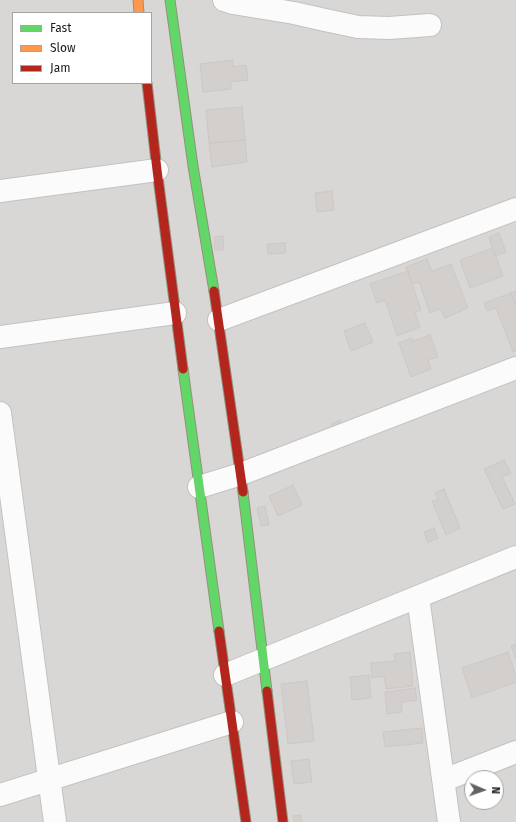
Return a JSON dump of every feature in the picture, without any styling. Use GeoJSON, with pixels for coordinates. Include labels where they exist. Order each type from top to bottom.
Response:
{"type":"FeatureCollection","features":[{"type":"Feature","properties":{"kind":"main road"},"geometry":{"type":"LineString","coordinates":[[138,0],[140,12]]}},
{"type":"Feature","properties":{"kind":"main road"},"geometry":{"type":"LineString","coordinates":[[170,0],[193,166],[219,320],[242,474],[284,822]]}},
{"type":"Feature","properties":{"kind":"main road"},"geometry":{"type":"LineString","coordinates":[[147,84],[175,313],[246,822]]}},
{"type":"Feature","properties":{"kind":"street"},"geometry":{"type":"LineString","coordinates":[[224,0],[233,3],[294,6],[326,20],[358,27],[389,28],[430,25]]}},
{"type":"Feature","properties":{"kind":"street"},"geometry":{"type":"LineString","coordinates":[[0,191],[157,170]]}},
{"type":"Feature","properties":{"kind":"street"},"geometry":{"type":"LineString","coordinates":[[219,320],[516,209]]}},
{"type":"Feature","properties":{"kind":"street"},"geometry":{"type":"LineString","coordinates":[[0,337],[175,313]]}},
{"type":"Feature","properties":{"kind":"street"},"geometry":{"type":"LineString","coordinates":[[199,487],[242,474],[516,368]]}},
{"type":"Feature","properties":{"kind":"street"},"geometry":{"type":"LineString","coordinates":[[0,413],[4,479],[55,822]]}},
{"type":"Feature","properties":{"kind":"street"},"geometry":{"type":"LineString","coordinates":[[225,675],[516,557]]}},
{"type":"Feature","properties":{"kind":"street"},"geometry":{"type":"LineString","coordinates":[[418,597],[450,822]]}},
{"type":"Feature","properties":{"kind":"street"},"geometry":{"type":"LineString","coordinates":[[0,795],[232,722]]}},
{"type":"Feature","properties":{"kind":"street"},"geometry":{"type":"LineString","coordinates":[[444,780],[516,752]]}},
{"type":"Feature","properties":{"kind":"shaded area"},"geometry":{"type":"Polygon","coordinates":[[[0,0],[516,0],[516,822],[0,822],[0,0]]]}},
{"type":"Feature","properties":{"kind":"building"},"geometry":{"type":"Polygon","coordinates":[[[233,60],[233,67],[246,65],[248,80],[231,82],[231,89],[203,92],[200,64],[233,60]]]}},
{"type":"Feature","properties":{"kind":"building"},"geometry":{"type":"Polygon","coordinates":[[[242,107],[245,140],[209,143],[206,110],[242,107]]]}},
{"type":"Feature","properties":{"kind":"building"},"geometry":{"type":"Polygon","coordinates":[[[245,140],[247,162],[212,167],[209,143],[245,140]]]}},
{"type":"Feature","properties":{"kind":"building"},"geometry":{"type":"Polygon","coordinates":[[[332,191],[334,210],[317,212],[315,193],[332,191]]]}},
{"type":"Feature","properties":{"kind":"building"},"geometry":{"type":"Polygon","coordinates":[[[499,233],[506,252],[495,256],[489,237],[499,233]]]}},
{"type":"Feature","properties":{"kind":"building"},"geometry":{"type":"Polygon","coordinates":[[[223,236],[224,250],[215,250],[214,237],[223,236]]]}},
{"type":"Feature","properties":{"kind":"building"},"geometry":{"type":"Polygon","coordinates":[[[285,243],[286,253],[268,254],[267,244],[285,243]]]}},
{"type":"Feature","properties":{"kind":"building"},"geometry":{"type":"Polygon","coordinates":[[[493,248],[503,276],[470,288],[460,260],[493,248]]]}},
{"type":"Feature","properties":{"kind":"building"},"geometry":{"type":"Polygon","coordinates":[[[427,259],[432,271],[451,264],[468,308],[445,318],[440,309],[430,313],[419,282],[412,284],[406,267],[427,259]]]}},
{"type":"Feature","properties":{"kind":"building"},"geometry":{"type":"Polygon","coordinates":[[[408,271],[421,310],[415,312],[420,327],[397,336],[385,300],[377,303],[370,284],[408,271]]]}},
{"type":"Feature","properties":{"kind":"building"},"geometry":{"type":"Polygon","coordinates":[[[516,291],[516,306],[511,293],[516,291]]]}},
{"type":"Feature","properties":{"kind":"building"},"geometry":{"type":"Polygon","coordinates":[[[511,293],[516,306],[516,351],[513,352],[496,308],[487,311],[484,303],[511,293]]]}},
{"type":"Feature","properties":{"kind":"building"},"geometry":{"type":"Polygon","coordinates":[[[365,323],[373,342],[351,351],[344,331],[365,323]]]}},
{"type":"Feature","properties":{"kind":"building"},"geometry":{"type":"Polygon","coordinates":[[[430,335],[438,357],[428,360],[431,369],[411,377],[399,343],[412,338],[413,341],[430,335]]]}},
{"type":"Feature","properties":{"kind":"building"},"geometry":{"type":"Polygon","coordinates":[[[340,420],[344,429],[336,433],[332,424],[340,420]]]}},
{"type":"Feature","properties":{"kind":"building"},"geometry":{"type":"Polygon","coordinates":[[[504,460],[511,473],[502,477],[515,504],[503,509],[484,469],[504,460]]]}},
{"type":"Feature","properties":{"kind":"building"},"geometry":{"type":"Polygon","coordinates":[[[293,485],[302,505],[278,516],[269,496],[293,485]]]}},
{"type":"Feature","properties":{"kind":"building"},"geometry":{"type":"Polygon","coordinates":[[[444,489],[460,528],[446,535],[432,501],[438,499],[435,493],[444,489]]]}},
{"type":"Feature","properties":{"kind":"building"},"geometry":{"type":"Polygon","coordinates":[[[265,506],[269,525],[261,526],[257,508],[265,506]]]}},
{"type":"Feature","properties":{"kind":"building"},"geometry":{"type":"Polygon","coordinates":[[[434,528],[438,538],[428,543],[424,532],[434,528]]]}},
{"type":"Feature","properties":{"kind":"building"},"geometry":{"type":"Polygon","coordinates":[[[516,644],[516,659],[511,646],[516,644]]]}},
{"type":"Feature","properties":{"kind":"building"},"geometry":{"type":"Polygon","coordinates":[[[410,652],[413,686],[386,689],[384,676],[372,678],[371,663],[395,661],[394,654],[410,652]]]}},
{"type":"Feature","properties":{"kind":"building"},"geometry":{"type":"Polygon","coordinates":[[[508,652],[516,676],[516,682],[472,698],[462,668],[508,652]]]}},
{"type":"Feature","properties":{"kind":"building"},"geometry":{"type":"Polygon","coordinates":[[[369,675],[371,698],[352,700],[350,677],[369,675]]]}},
{"type":"Feature","properties":{"kind":"building"},"geometry":{"type":"Polygon","coordinates":[[[307,681],[314,741],[288,744],[281,684],[307,681]]]}},
{"type":"Feature","properties":{"kind":"building"},"geometry":{"type":"Polygon","coordinates":[[[415,688],[417,700],[401,702],[402,712],[387,714],[385,692],[415,688]]]}},
{"type":"Feature","properties":{"kind":"building"},"geometry":{"type":"Polygon","coordinates":[[[422,728],[423,743],[385,747],[383,732],[422,728]]]}},
{"type":"Feature","properties":{"kind":"building"},"geometry":{"type":"Polygon","coordinates":[[[309,759],[312,782],[294,784],[291,761],[309,759]]]}},
{"type":"Feature","properties":{"kind":"building"},"geometry":{"type":"Polygon","coordinates":[[[301,815],[302,822],[294,822],[293,816],[301,815]]]}},
{"type":"Feature","properties":{"kind":"traffic: fast"},"geometry":{"type":"LineString","coordinates":[[170,0],[193,166],[214,291]]}},
{"type":"Feature","properties":{"kind":"traffic: fast"},"geometry":{"type":"LineString","coordinates":[[183,369],[219,631]]}},
{"type":"Feature","properties":{"kind":"traffic: fast"},"geometry":{"type":"LineString","coordinates":[[243,492],[267,691]]}},
{"type":"Feature","properties":{"kind":"traffic: slow"},"geometry":{"type":"LineString","coordinates":[[138,0],[139,12]]}},
{"type":"Feature","properties":{"kind":"traffic: jam"},"geometry":{"type":"LineString","coordinates":[[147,84],[183,369]]}},
{"type":"Feature","properties":{"kind":"traffic: jam"},"geometry":{"type":"LineString","coordinates":[[214,291],[243,492]]}},
{"type":"Feature","properties":{"kind":"traffic: jam"},"geometry":{"type":"LineString","coordinates":[[219,631],[246,822]]}},
{"type":"Feature","properties":{"kind":"traffic: jam"},"geometry":{"type":"LineString","coordinates":[[267,691],[283,822]]}}]}
